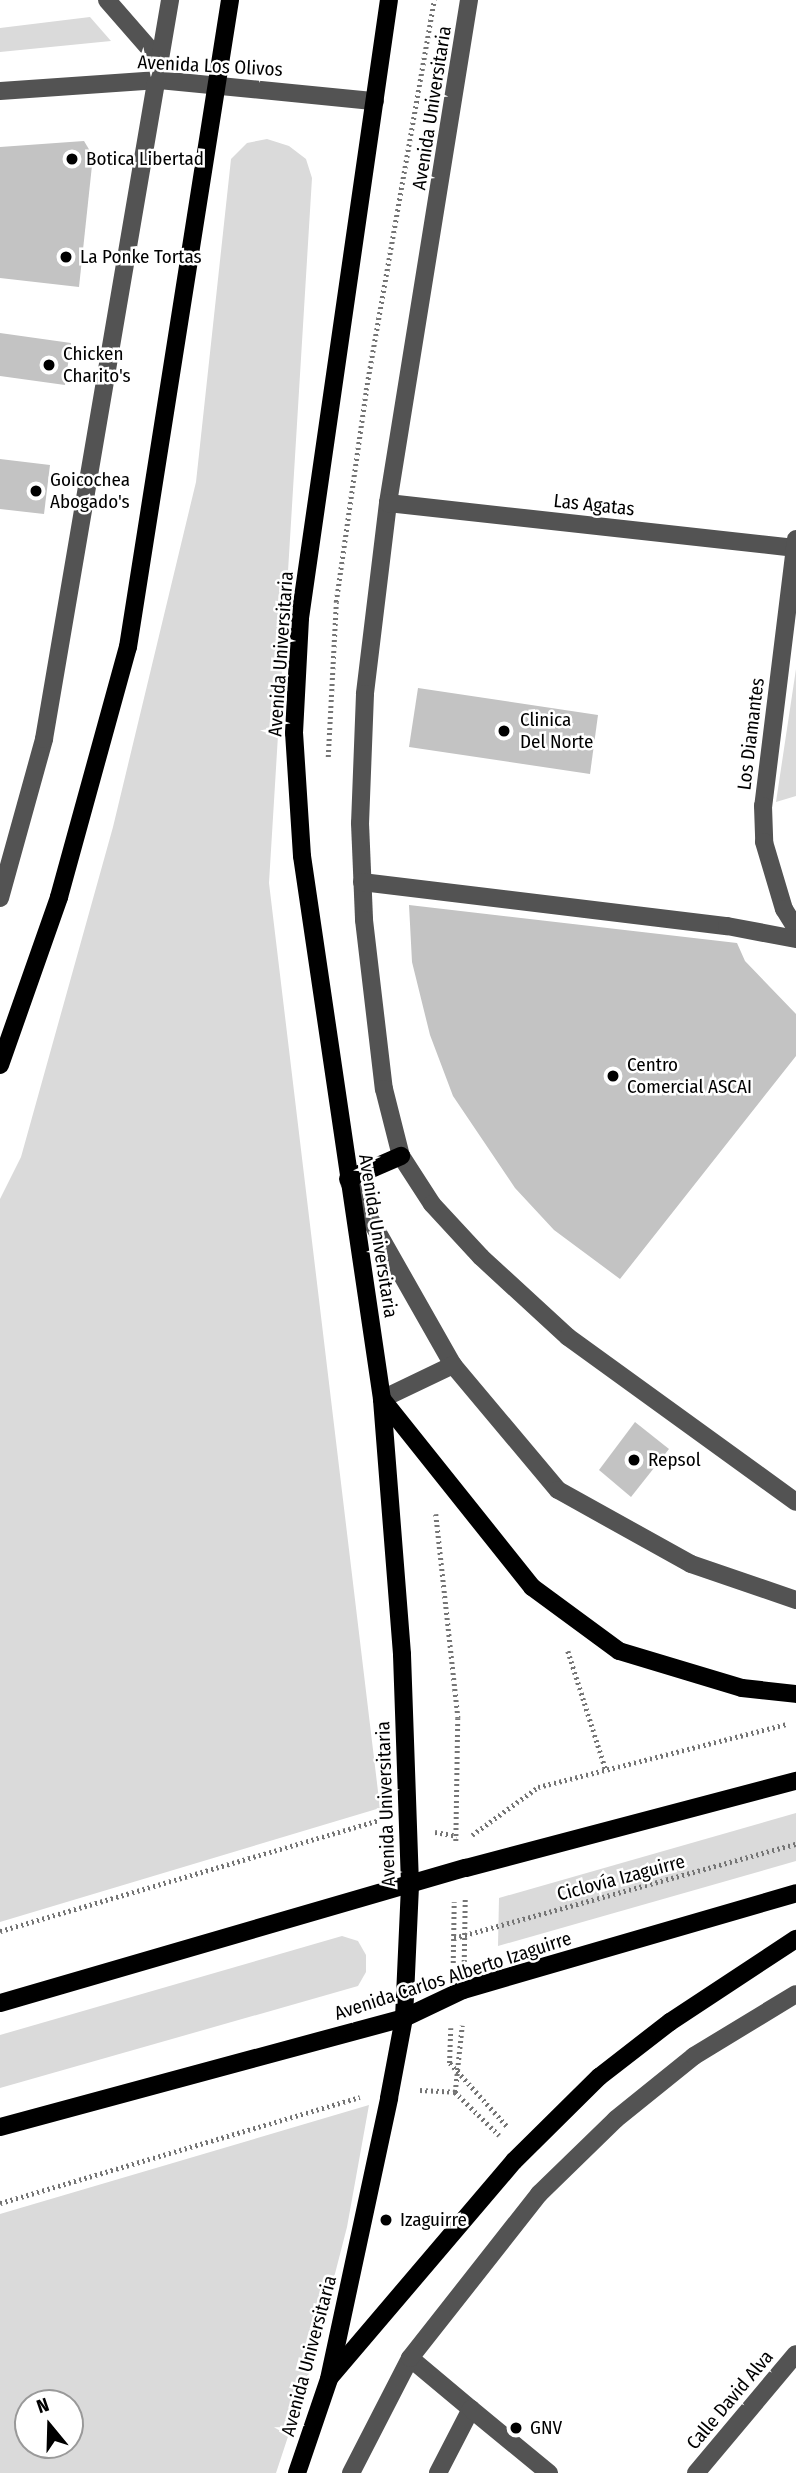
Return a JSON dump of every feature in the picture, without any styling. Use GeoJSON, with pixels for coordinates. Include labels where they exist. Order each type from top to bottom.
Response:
{"type":"FeatureCollection","features":[{"type":"Feature","properties":{"kind":"main road"},"geometry":{"type":"LineString","coordinates":[[0,1065],[59,897],[128,647],[230,0]]}},
{"type":"Feature","properties":{"kind":"main road","name":"Avenida Universitaria"},"geometry":{"type":"LineString","coordinates":[[297,2473],[329,2379],[363,2234],[404,2018],[410,1884],[410,1827],[382,1399],[302,856],[294,733],[300,618],[389,0]]}},
{"type":"Feature","properties":{"kind":"main road"},"geometry":{"type":"LineString","coordinates":[[348,1179],[401,1156]]}},
{"type":"Feature","properties":{"kind":"main road"},"geometry":{"type":"LineString","coordinates":[[382,1399],[532,1587],[619,1651],[742,1688],[796,1694]]}},
{"type":"Feature","properties":{"kind":"main road"},"geometry":{"type":"LineString","coordinates":[[0,2003],[466,1868],[796,1781]]}},
{"type":"Feature","properties":{"kind":"main road","name":"Avenida Carlos Alberto Izaguirre"},"geometry":{"type":"LineString","coordinates":[[0,2127],[404,2018],[463,1990],[796,1893]]}},
{"type":"Feature","properties":{"kind":"main road"},"geometry":{"type":"LineString","coordinates":[[329,2379],[520,2155],[599,2077],[670,2022],[796,1939]]}},
{"type":"Feature","properties":{"kind":"street"},"geometry":{"type":"LineString","coordinates":[[107,0],[160,72]]}},
{"type":"Feature","properties":{"kind":"street"},"geometry":{"type":"LineString","coordinates":[[0,898],[44,739],[160,72],[170,0]]}},
{"type":"Feature","properties":{"kind":"street","name":"Avenida Universitaria"},"geometry":{"type":"LineString","coordinates":[[470,0],[388,503],[365,694],[362,882],[372,1013],[401,1156],[449,1222],[568,1337],[725,1454],[796,1503]]}},
{"type":"Feature","properties":{"kind":"street","name":"Avenida Los Olivos"},"geometry":{"type":"LineString","coordinates":[[0,91],[160,72],[218,84],[375,101]]}},
{"type":"Feature","properties":{"kind":"street","name":"Las Agatas"},"geometry":{"type":"LineString","coordinates":[[388,503],[796,545]]}},
{"type":"Feature","properties":{"kind":"street","name":"Los Diamantes"},"geometry":{"type":"LineString","coordinates":[[796,545],[763,818],[764,842],[774,878],[796,928]]}},
{"type":"Feature","properties":{"kind":"street"},"geometry":{"type":"LineString","coordinates":[[362,882],[727,926],[796,939]]}},
{"type":"Feature","properties":{"kind":"street"},"geometry":{"type":"LineString","coordinates":[[348,1179],[453,1365],[558,1490],[691,1564],[796,1600]]}},
{"type":"Feature","properties":{"kind":"street"},"geometry":{"type":"LineString","coordinates":[[382,1399],[453,1365]]}},
{"type":"Feature","properties":{"kind":"street"},"geometry":{"type":"LineString","coordinates":[[351,2473],[410,2358],[539,2194],[616,2119],[695,2056],[796,1994]]}},
{"type":"Feature","properties":{"kind":"street","name":"Calle David Alva"},"geometry":{"type":"LineString","coordinates":[[696,2473],[796,2354]]}},
{"type":"Feature","properties":{"kind":"street"},"geometry":{"type":"LineString","coordinates":[[410,2358],[471,2409],[529,2466],[549,2473]]}},
{"type":"Feature","properties":{"kind":"street"},"geometry":{"type":"LineString","coordinates":[[438,2473],[471,2409]]}},
{"type":"Feature","properties":{"kind":"path"},"geometry":{"type":"LineString","coordinates":[[552,1601],[606,1770]]}},
{"type":"Feature","properties":{"kind":"path"},"geometry":{"type":"LineString","coordinates":[[0,1931],[378,1820],[468,1838],[538,1787],[796,1722]]}},
{"type":"Feature","properties":{"kind":"path","name":"Ciclovía Izaguirre"},"geometry":{"type":"LineString","coordinates":[[454,1938],[796,1844]]}},
{"type":"Feature","properties":{"kind":"path"},"geometry":{"type":"LineString","coordinates":[[463,1990],[466,1868]]}},
{"type":"Feature","properties":{"kind":"path"},"geometry":{"type":"LineString","coordinates":[[455,2092],[462,2025]]}},
{"type":"Feature","properties":{"kind":"path"},"geometry":{"type":"LineString","coordinates":[[0,2203],[391,2088],[455,2092],[520,2155]]}},
{"type":"Feature","properties":{"kind":"shaded area"},"geometry":{"type":"Polygon","coordinates":[[[90,17],[111,41],[0,52],[0,28],[90,17]]]}},
{"type":"Feature","properties":{"kind":"shaded area"},"geometry":{"type":"Polygon","coordinates":[[[267,139],[289,146],[306,159],[312,178],[269,883],[380,1808],[0,1922],[0,1199],[21,1157],[113,827],[196,482],[231,159],[247,143],[267,139]]]}},
{"type":"Feature","properties":{"kind":"shaded area"},"geometry":{"type":"Polygon","coordinates":[[[796,669],[796,796],[776,802],[796,669]]]}},
{"type":"Feature","properties":{"kind":"shaded area"},"geometry":{"type":"Polygon","coordinates":[[[796,1813],[796,1861],[498,1946],[499,1898],[796,1813]]]}},
{"type":"Feature","properties":{"kind":"shaded area"},"geometry":{"type":"Polygon","coordinates":[[[342,1936],[358,1941],[366,1955],[366,1972],[358,1986],[0,2088],[0,2035],[342,1936]]]}},
{"type":"Feature","properties":{"kind":"shaded area"},"geometry":{"type":"Polygon","coordinates":[[[369,2105],[347,2227],[311,2367],[276,2473],[0,2473],[0,2214],[369,2105]]]}},
{"type":"Feature","properties":{"kind":"building"},"geometry":{"type":"Polygon","coordinates":[[[84,141],[93,156],[79,287],[0,278],[0,147],[84,141]]]}},
{"type":"Feature","properties":{"kind":"building"},"geometry":{"type":"Polygon","coordinates":[[[0,333],[71,343],[65,385],[0,376],[0,333]]]}},
{"type":"Feature","properties":{"kind":"building"},"geometry":{"type":"Polygon","coordinates":[[[0,459],[50,465],[44,514],[0,509],[0,459]]]}},
{"type":"Feature","properties":{"kind":"building","name":"Clinica Del Norte"},"geometry":{"type":"Polygon","coordinates":[[[418,688],[598,715],[590,774],[409,747],[418,688]]]}},
{"type":"Feature","properties":{"kind":"building","name":"Centro Comercial ASCAI"},"geometry":{"type":"Polygon","coordinates":[[[409,905],[737,943],[745,961],[796,1014],[796,1056],[620,1279],[554,1230],[515,1188],[453,1096],[430,1035],[412,962],[409,905]]]}},
{"type":"Feature","properties":{"kind":"building","name":"Repsol"},"geometry":{"type":"Polygon","coordinates":[[[635,1422],[669,1449],[631,1497],[599,1470],[635,1422]]]}},
{"type":"Feature","properties":{"kind":"place","name":"Botica Libertad"},"geometry":{"type":"Point","coordinates":[72,159]}},
{"type":"Feature","properties":{"kind":"place","name":"La Ponke Tortas"},"geometry":{"type":"Point","coordinates":[66,257]}},
{"type":"Feature","properties":{"kind":"place","name":"Chicken Charito's"},"geometry":{"type":"Point","coordinates":[49,365]}},
{"type":"Feature","properties":{"kind":"place","name":"Goicochea Abogado's"},"geometry":{"type":"Point","coordinates":[36,491]}},
{"type":"Feature","properties":{"kind":"place","name":"Clinica Del Norte"},"geometry":{"type":"Point","coordinates":[504,731]}},
{"type":"Feature","properties":{"kind":"place","name":"Centro Comercial ASCAI"},"geometry":{"type":"Point","coordinates":[613,1076]}},
{"type":"Feature","properties":{"kind":"place","name":"Repsol"},"geometry":{"type":"Point","coordinates":[634,1460]}},
{"type":"Feature","properties":{"kind":"place","name":"Izaguirre"},"geometry":{"type":"Point","coordinates":[386,2220]}},
{"type":"Feature","properties":{"kind":"place","name":"GNV"},"geometry":{"type":"Point","coordinates":[516,2428]}}]}
